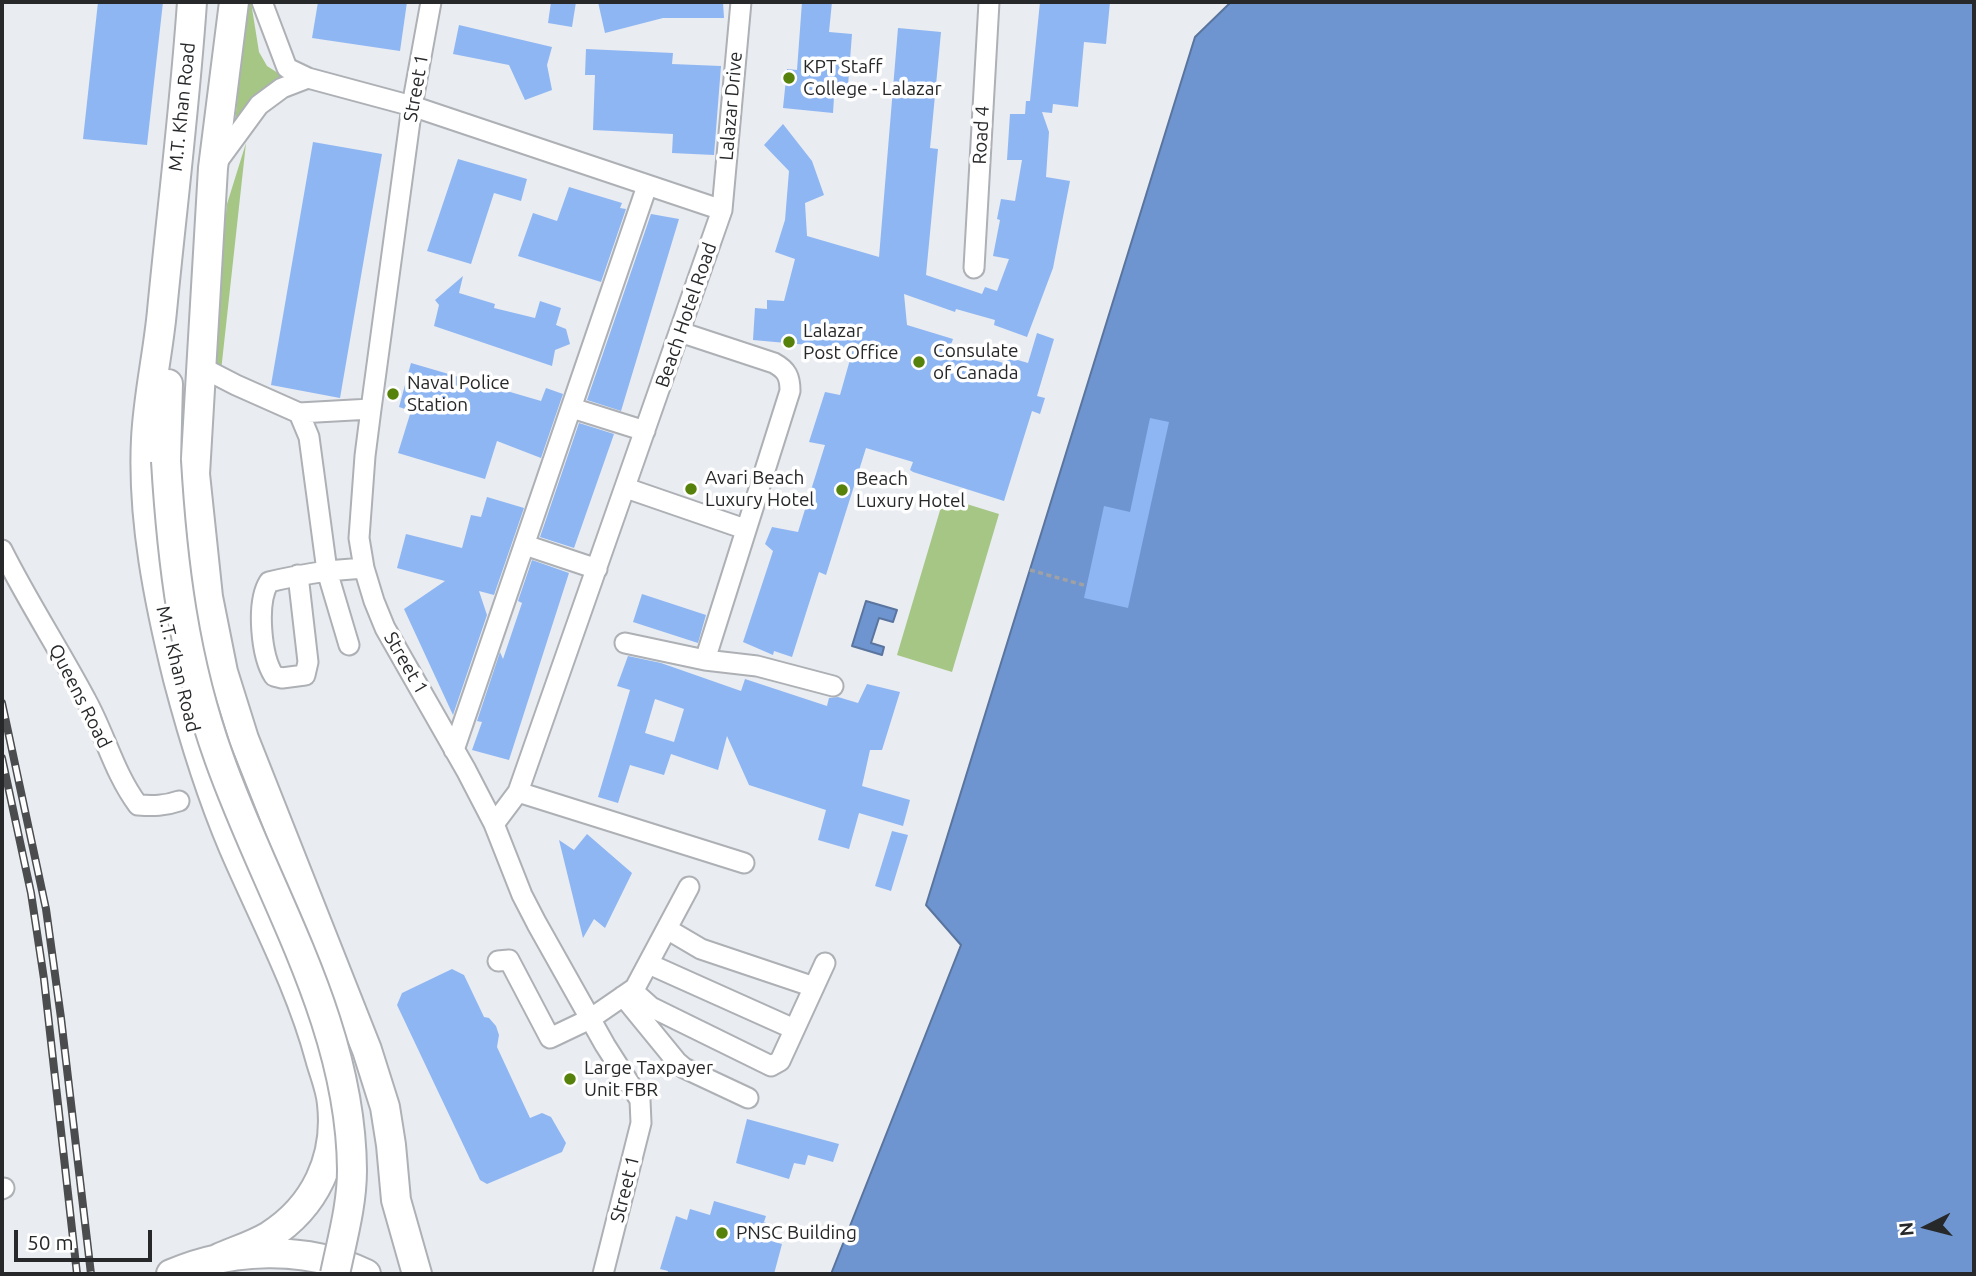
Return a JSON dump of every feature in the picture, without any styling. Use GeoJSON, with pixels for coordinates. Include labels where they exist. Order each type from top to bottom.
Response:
{"type":"FeatureCollection","features":[{"type":"Feature","properties":{"kind":"highway","name":"M.T. Khan Road"},"geometry":{"type":"LineString","coordinates":[[192,2],[146,441],[148,509],[158,586],[178,679],[204,772],[313,1031],[332,1103],[330,1156],[319,1184],[306,1204],[266,1238],[219,1258]]}},
{"type":"Feature","properties":{"kind":"highway","name":"M.T. Khan Road"},"geometry":{"type":"LineString","coordinates":[[234,2],[213,168],[195,474],[208,597],[223,672],[244,739],[371,1062],[385,1107],[396,1200],[417,1274]]}},
{"type":"Feature","properties":{"kind":"highway"},"geometry":{"type":"LineString","coordinates":[[165,273],[170,345],[172,461],[169,518],[181,617],[203,708],[224,772],[314,986],[328,1027],[345,1098],[352,1171],[346,1226],[335,1274]]}},
{"type":"Feature","properties":{"kind":"highway"},"geometry":{"type":"LineString","coordinates":[[201,367],[188,386],[172,461],[191,620],[205,680],[242,794],[323,977],[351,1065],[364,1168],[358,1228],[349,1274]]}},
{"type":"Feature","properties":{"kind":"highway"},"geometry":{"type":"LineString","coordinates":[[171,1274],[219,1258],[264,1253],[310,1256],[366,1274]]}},
{"type":"Feature","properties":{"kind":"street"},"geometry":{"type":"LineString","coordinates":[[262,2],[287,68],[308,78],[412,106],[722,210]]}},
{"type":"Feature","properties":{"kind":"street","name":"Street 1"},"geometry":{"type":"LineString","coordinates":[[431,2],[412,106],[371,409],[359,538],[364,568],[385,628],[494,824],[522,895],[642,1108],[639,1134],[603,1274]]}},
{"type":"Feature","properties":{"kind":"street","name":"Lalazar Drive"},"geometry":{"type":"LineString","coordinates":[[722,210],[741,2]]}},
{"type":"Feature","properties":{"kind":"street","name":"Road 4"},"geometry":{"type":"LineString","coordinates":[[974,268],[989,2]]}},
{"type":"Feature","properties":{"kind":"street"},"geometry":{"type":"LineString","coordinates":[[213,168],[258,105],[282,88],[308,78]]}},
{"type":"Feature","properties":{"kind":"street"},"geometry":{"type":"LineString","coordinates":[[454,750],[647,186]]}},
{"type":"Feature","properties":{"kind":"street","name":"Beach Hotel Road"},"geometry":{"type":"LineString","coordinates":[[494,824],[518,792],[722,210]]}},
{"type":"Feature","properties":{"kind":"street"},"geometry":{"type":"LineString","coordinates":[[680,332],[774,363],[785,369],[790,379],[790,391],[705,660]]}},
{"type":"Feature","properties":{"kind":"street"},"geometry":{"type":"LineString","coordinates":[[201,367],[299,412],[371,409]]}},
{"type":"Feature","properties":{"kind":"street"},"geometry":{"type":"LineString","coordinates":[[572,408],[645,431]]}},
{"type":"Feature","properties":{"kind":"street"},"geometry":{"type":"LineString","coordinates":[[299,412],[309,437],[327,572],[349,645]]}},
{"type":"Feature","properties":{"kind":"street"},"geometry":{"type":"LineString","coordinates":[[626,488],[745,529]]}},
{"type":"Feature","properties":{"kind":"street"},"geometry":{"type":"LineString","coordinates":[[525,545],[597,569]]}},
{"type":"Feature","properties":{"kind":"street","name":"Queens Road"},"geometry":{"type":"LineString","coordinates":[[2,550],[23,593],[87,702],[124,787],[138,805],[161,806],[178,801]]}},
{"type":"Feature","properties":{"kind":"street"},"geometry":{"type":"LineString","coordinates":[[298,575],[307,662],[304,675],[282,678],[274,676],[267,666],[261,603],[269,582],[298,575],[364,568]]}},
{"type":"Feature","properties":{"kind":"street"},"geometry":{"type":"LineString","coordinates":[[625,643],[705,660],[757,666],[833,686]]}},
{"type":"Feature","properties":{"kind":"street"},"geometry":{"type":"LineString","coordinates":[[518,792],[744,863]]}},
{"type":"Feature","properties":{"kind":"street"},"geometry":{"type":"LineString","coordinates":[[498,961],[509,960],[550,1038],[590,1019],[628,993],[649,964],[689,887]]}},
{"type":"Feature","properties":{"kind":"street"},"geometry":{"type":"LineString","coordinates":[[667,929],[701,949],[814,987]]}},
{"type":"Feature","properties":{"kind":"street"},"geometry":{"type":"LineString","coordinates":[[649,964],[794,1029]]}},
{"type":"Feature","properties":{"kind":"street"},"geometry":{"type":"LineString","coordinates":[[628,993],[771,1066],[780,1061],[825,964]]}},
{"type":"Feature","properties":{"kind":"street"},"geometry":{"type":"LineString","coordinates":[[628,993],[677,1062],[684,1068],[748,1097]]}},
{"type":"Feature","properties":{"kind":"path"},"geometry":{"type":"LineString","coordinates":[[1030,570],[1087,586]]}},
{"type":"Feature","properties":{"kind":"green space"},"geometry":{"type":"Polygon","coordinates":[[[247,2],[251,2],[259,52],[267,66],[292,82],[255,98],[246,105],[234,133],[247,2]]]}},
{"type":"Feature","properties":{"kind":"green space"},"geometry":{"type":"Polygon","coordinates":[[[246,143],[221,371],[211,358],[227,204],[246,143]]]}},
{"type":"Feature","properties":{"kind":"green space"},"geometry":{"type":"Polygon","coordinates":[[[944,497],[999,514],[952,672],[897,655],[944,497]]]}},
{"type":"Feature","properties":{"kind":"water"},"geometry":{"type":"Polygon","coordinates":[[[1231,2],[1974,2],[1974,1274],[831,1274],[961,945],[926,905],[1195,37],[1231,2]]]}},
{"type":"Feature","properties":{"kind":"water"},"geometry":{"type":"Polygon","coordinates":[[[866,601],[897,610],[893,622],[879,618],[871,643],[884,647],[882,655],[852,646],[866,601]]]}},
{"type":"Feature","properties":{"kind":"building"},"geometry":{"type":"Polygon","coordinates":[[[98,2],[163,2],[147,145],[83,139],[98,2]]]}},
{"type":"Feature","properties":{"kind":"building"},"geometry":{"type":"Polygon","coordinates":[[[318,2],[407,2],[400,51],[312,38],[318,2]]]}},
{"type":"Feature","properties":{"kind":"building"},"geometry":{"type":"Polygon","coordinates":[[[551,2],[576,2],[572,27],[548,23],[551,2]]]}},
{"type":"Feature","properties":{"kind":"building"},"geometry":{"type":"Polygon","coordinates":[[[598,2],[723,2],[724,18],[663,18],[605,33],[598,2]]]}},
{"type":"Feature","properties":{"kind":"building"},"geometry":{"type":"Polygon","coordinates":[[[802,2],[832,2],[829,32],[852,34],[847,98],[834,97],[833,113],[783,108],[787,69],[797,70],[802,2]]]}},
{"type":"Feature","properties":{"kind":"building"},"geometry":{"type":"Polygon","coordinates":[[[1040,2],[1110,2],[1106,44],[1084,42],[1078,107],[1053,104],[1052,113],[1042,112],[1049,132],[1046,177],[1070,181],[1053,268],[1027,337],[994,325],[995,320],[956,309],[955,312],[904,294],[907,325],[953,339],[950,347],[1010,365],[1004,356],[1028,363],[1037,333],[1054,339],[1037,396],[1045,398],[1040,414],[1032,411],[1004,501],[913,472],[910,470],[913,462],[866,448],[826,575],[819,572],[792,657],[774,651],[773,655],[743,642],[773,551],[765,544],[772,527],[798,532],[825,445],[809,442],[825,392],[840,395],[853,349],[753,340],[755,308],[767,309],[767,300],[784,301],[795,259],[775,252],[785,220],[789,171],[764,145],[783,124],[812,161],[824,195],[805,203],[807,236],[879,257],[898,28],[941,32],[930,148],[938,149],[926,275],[982,294],[985,287],[997,291],[1009,259],[993,256],[1000,220],[997,219],[1001,199],[1015,201],[1022,160],[1007,160],[1010,114],[1025,114],[1026,101],[1030,101],[1040,2]]]}},
{"type":"Feature","properties":{"kind":"building"},"geometry":{"type":"Polygon","coordinates":[[[459,25],[552,47],[547,65],[552,90],[525,100],[509,65],[453,54],[459,25]]]}},
{"type":"Feature","properties":{"kind":"building"},"geometry":{"type":"Polygon","coordinates":[[[586,49],[673,53],[672,64],[721,66],[714,155],[672,153],[673,134],[593,130],[595,75],[585,75],[586,49]]]}},
{"type":"Feature","properties":{"kind":"building"},"geometry":{"type":"Polygon","coordinates":[[[313,142],[382,154],[340,398],[271,385],[313,142]]]}},
{"type":"Feature","properties":{"kind":"building"},"geometry":{"type":"Polygon","coordinates":[[[458,159],[527,179],[521,201],[494,193],[471,264],[427,251],[458,159]]]}},
{"type":"Feature","properties":{"kind":"building"},"geometry":{"type":"Polygon","coordinates":[[[569,187],[622,203],[620,208],[626,209],[601,282],[518,256],[533,213],[557,221],[569,187]]]}},
{"type":"Feature","properties":{"kind":"building"},"geometry":{"type":"Polygon","coordinates":[[[651,214],[679,219],[621,411],[587,400],[651,214]]]}},
{"type":"Feature","properties":{"kind":"building"},"geometry":{"type":"Polygon","coordinates":[[[463,276],[459,293],[495,304],[494,308],[535,318],[540,301],[561,308],[556,325],[566,329],[570,344],[555,350],[552,366],[434,326],[439,305],[435,300],[463,276]]]}},
{"type":"Feature","properties":{"kind":"building"},"geometry":{"type":"Polygon","coordinates":[[[411,363],[541,401],[546,388],[563,394],[541,458],[497,441],[485,479],[398,453],[411,411],[399,407],[411,363]]]}},
{"type":"Feature","properties":{"kind":"building"},"geometry":{"type":"Polygon","coordinates":[[[1150,418],[1169,422],[1128,608],[1084,598],[1104,506],[1130,512],[1150,418]]]}},
{"type":"Feature","properties":{"kind":"building"},"geometry":{"type":"Polygon","coordinates":[[[579,423],[614,434],[574,548],[540,537],[579,423]]]}},
{"type":"Feature","properties":{"kind":"building"},"geometry":{"type":"Polygon","coordinates":[[[487,497],[524,508],[494,595],[479,591],[487,615],[453,715],[404,609],[445,581],[397,568],[406,534],[462,548],[471,515],[481,517],[487,497]]]}},
{"type":"Feature","properties":{"kind":"building"},"geometry":{"type":"Polygon","coordinates":[[[532,560],[569,573],[509,760],[472,750],[482,722],[477,721],[500,652],[503,659],[522,603],[518,601],[532,560]]]}},
{"type":"Feature","properties":{"kind":"building"},"geometry":{"type":"Polygon","coordinates":[[[642,594],[706,615],[698,643],[633,622],[642,594]]]}},
{"type":"Feature","properties":{"kind":"building"},"geometry":{"type":"Polygon","coordinates":[[[628,656],[661,663],[741,691],[745,679],[827,706],[829,698],[838,697],[858,703],[867,684],[900,692],[882,750],[870,750],[862,786],[910,800],[903,826],[859,813],[849,849],[818,840],[826,810],[749,785],[727,736],[718,770],[671,754],[664,775],[630,765],[618,803],[598,797],[630,690],[617,686],[628,656]],[[655,699],[645,733],[674,742],[684,709],[655,699]]]}},
{"type":"Feature","properties":{"kind":"building"},"geometry":{"type":"Polygon","coordinates":[[[892,831],[908,835],[891,891],[875,886],[892,831]]]}},
{"type":"Feature","properties":{"kind":"building"},"geometry":{"type":"Polygon","coordinates":[[[587,834],[632,873],[605,928],[594,919],[583,938],[559,840],[574,850],[587,834]]]}},
{"type":"Feature","properties":{"kind":"building"},"geometry":{"type":"Polygon","coordinates":[[[452,969],[464,975],[484,1017],[489,1018],[496,1026],[499,1035],[497,1047],[530,1118],[542,1113],[551,1117],[566,1143],[562,1152],[487,1184],[480,1180],[397,1005],[402,993],[452,969]]]}},
{"type":"Feature","properties":{"kind":"building"},"geometry":{"type":"Polygon","coordinates":[[[747,1119],[839,1144],[833,1162],[808,1155],[805,1165],[794,1163],[789,1179],[736,1163],[747,1119]]]}},
{"type":"Feature","properties":{"kind":"building","name":"PNSC Building"},"geometry":{"type":"Polygon","coordinates":[[[714,1201],[766,1216],[764,1222],[775,1225],[771,1241],[782,1244],[774,1274],[667,1274],[668,1271],[660,1269],[676,1216],[687,1220],[690,1209],[710,1215],[714,1201]]]}},
{"type":"Feature","properties":{"kind":"railway"},"geometry":{"type":"LineString","coordinates":[[2,703],[46,909],[91,1274]]}},
{"type":"Feature","properties":{"kind":"railway"},"geometry":{"type":"LineString","coordinates":[[2,758],[31,893],[44,979],[77,1274]]}},
{"type":"Feature","properties":{"kind":"place","name":"KPT Staff College - Lalazar"},"geometry":{"type":"Point","coordinates":[789,78]}},
{"type":"Feature","properties":{"kind":"place","name":"Lalazar Post Office"},"geometry":{"type":"Point","coordinates":[789,342]}},
{"type":"Feature","properties":{"kind":"place","name":"Consulate of Canada"},"geometry":{"type":"Point","coordinates":[919,362]}},
{"type":"Feature","properties":{"kind":"place","name":"Naval Police Station"},"geometry":{"type":"Point","coordinates":[393,394]}},
{"type":"Feature","properties":{"kind":"place","name":"Avari Beach Luxury Hotel"},"geometry":{"type":"Point","coordinates":[691,489]}},
{"type":"Feature","properties":{"kind":"place","name":"Beach Luxury Hotel"},"geometry":{"type":"Point","coordinates":[842,490]}},
{"type":"Feature","properties":{"kind":"place","name":"Large Taxpayer Unit FBR"},"geometry":{"type":"Point","coordinates":[570,1079]}},
{"type":"Feature","properties":{"kind":"place","name":"PNSC Building"},"geometry":{"type":"Point","coordinates":[722,1233]}}]}
